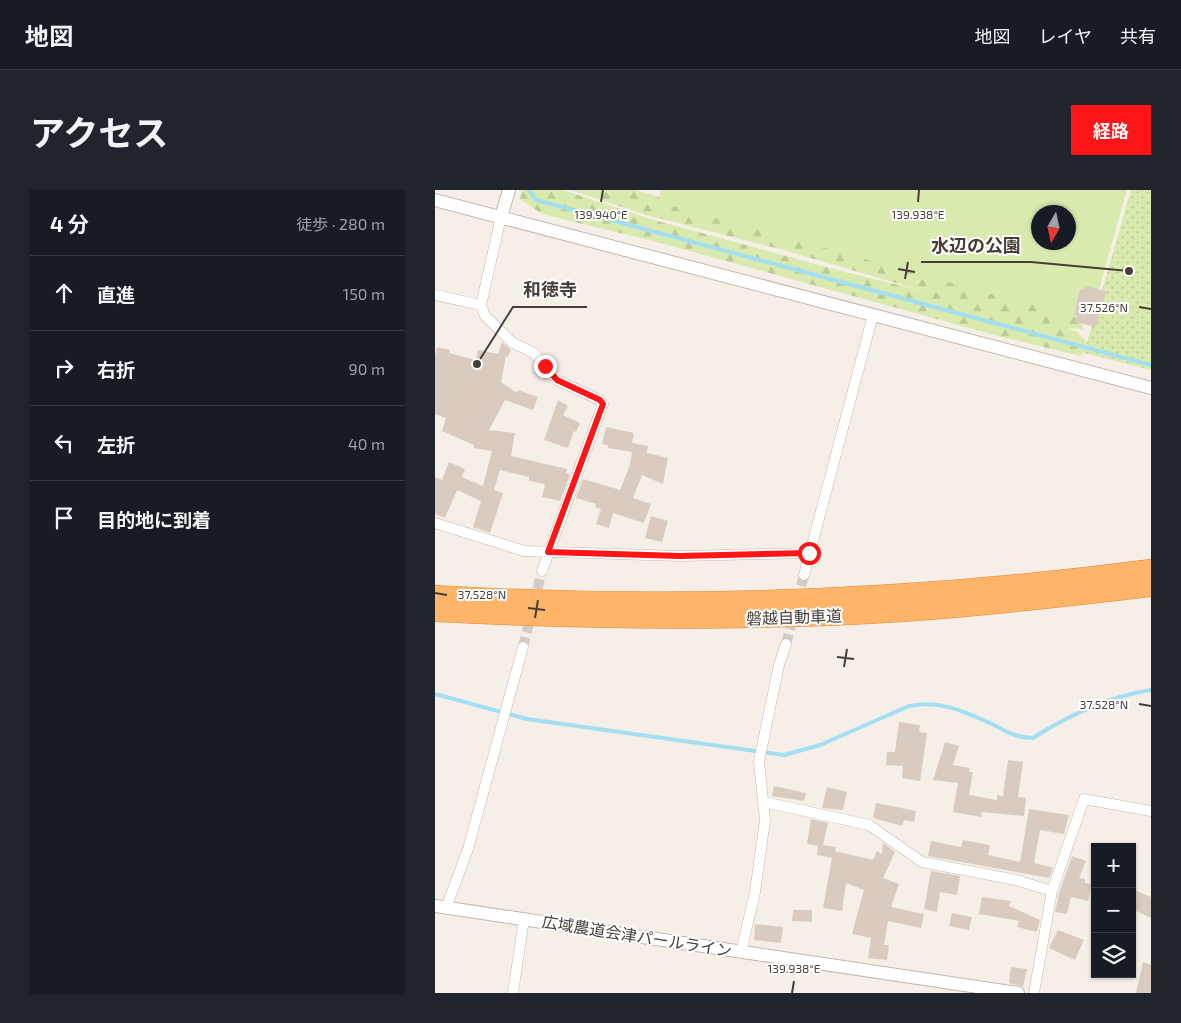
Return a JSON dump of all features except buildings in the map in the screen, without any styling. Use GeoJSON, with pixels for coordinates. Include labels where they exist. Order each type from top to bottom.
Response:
{"type":"FeatureCollection","features":[{"type":"Feature","properties":{"kind":"highway","name":"磐越自動車道"},"geometry":{"type":"LineString","coordinates":[[435,595],[632,601],[805,599],[979,588],[1151,570]]}},
{"type":"Feature","properties":{"kind":"highway","name":"磐越自動車道"},"geometry":{"type":"LineString","coordinates":[[435,612],[546,618],[808,617],[979,606],[1151,587]]}},
{"type":"Feature","properties":{"kind":"street"},"geometry":{"type":"LineString","coordinates":[[509,190],[481,305],[485,316],[513,343],[534,354],[557,380],[600,400],[603,404],[542,571]]}},
{"type":"Feature","properties":{"kind":"street"},"geometry":{"type":"LineString","coordinates":[[435,200],[1151,388]]}},
{"type":"Feature","properties":{"kind":"street"},"geometry":{"type":"LineString","coordinates":[[435,295],[481,305]]}},
{"type":"Feature","properties":{"kind":"street"},"geometry":{"type":"LineString","coordinates":[[805,575],[809,553],[873,315]]}},
{"type":"Feature","properties":{"kind":"street"},"geometry":{"type":"LineString","coordinates":[[435,523],[524,551],[680,556],[809,553]]}},
{"type":"Feature","properties":{"kind":"street"},"geometry":{"type":"LineString","coordinates":[[741,952],[755,892],[765,820],[759,761],[779,665],[787,644]]}},
{"type":"Feature","properties":{"kind":"street"},"geometry":{"type":"LineString","coordinates":[[441,907],[468,849],[523,648]]}},
{"type":"Feature","properties":{"kind":"street"},"geometry":{"type":"LineString","coordinates":[[1034,993],[1052,891],[1083,799],[1151,811]]}},
{"type":"Feature","properties":{"kind":"street"},"geometry":{"type":"LineString","coordinates":[[764,802],[869,824],[921,862],[1016,880],[1052,891]]}},
{"type":"Feature","properties":{"kind":"street","name":"広域農道会津パールライン"},"geometry":{"type":"LineString","coordinates":[[441,907],[1018,993]]}},
{"type":"Feature","properties":{"kind":"street"},"geometry":{"type":"LineString","coordinates":[[513,993],[524,919]]}},
{"type":"Feature","properties":{"kind":"green space"},"geometry":{"type":"Polygon","coordinates":[[[521,190],[563,190],[654,220],[841,271],[923,291],[780,249],[646,215],[571,190],[635,190],[1057,306],[1080,320],[1083,329],[1068,328],[1076,331],[1089,345],[1081,356],[1002,337],[657,242],[542,214],[520,199],[521,190]]]}},
{"type":"Feature","properties":{"kind":"green space"},"geometry":{"type":"Polygon","coordinates":[[[661,190],[1127,190],[1090,321],[658,202],[661,190]]]}},
{"type":"Feature","properties":{"kind":"green space"},"geometry":{"type":"Polygon","coordinates":[[[1131,190],[1151,190],[1151,370],[1084,353],[1131,190]]]}},
{"type":"Feature","properties":{"kind":"waterway"},"geometry":{"type":"LineString","coordinates":[[529,190],[536,200],[1151,365]]}},
{"type":"Feature","properties":{"kind":"waterway"},"geometry":{"type":"LineString","coordinates":[[435,694],[527,719],[784,755],[820,745],[909,706],[931,704],[952,708],[971,715],[1011,734],[1033,738],[1089,708],[1119,697],[1151,690]]}},
{"type":"Feature","properties":{"kind":"tunnel"},"geometry":{"type":"LineString","coordinates":[[523,647],[542,571]]}},
{"type":"Feature","properties":{"kind":"tunnel"},"geometry":{"type":"LineString","coordinates":[[786,644],[804,575]]}},
{"type":"Feature","properties":{"kind":"place","name":"水辺の公園"},"geometry":{"type":"Point","coordinates":[1129,271]}},
{"type":"Feature","properties":{"kind":"place","name":"和徳寺"},"geometry":{"type":"Point","coordinates":[477,364]}},
{"type":"Feature","properties":{"kind":"route"},"geometry":{"type":"LineString","coordinates":[[545,366],[557,380],[600,400],[603,404],[548,552],[680,556],[809,553]]}}]}
